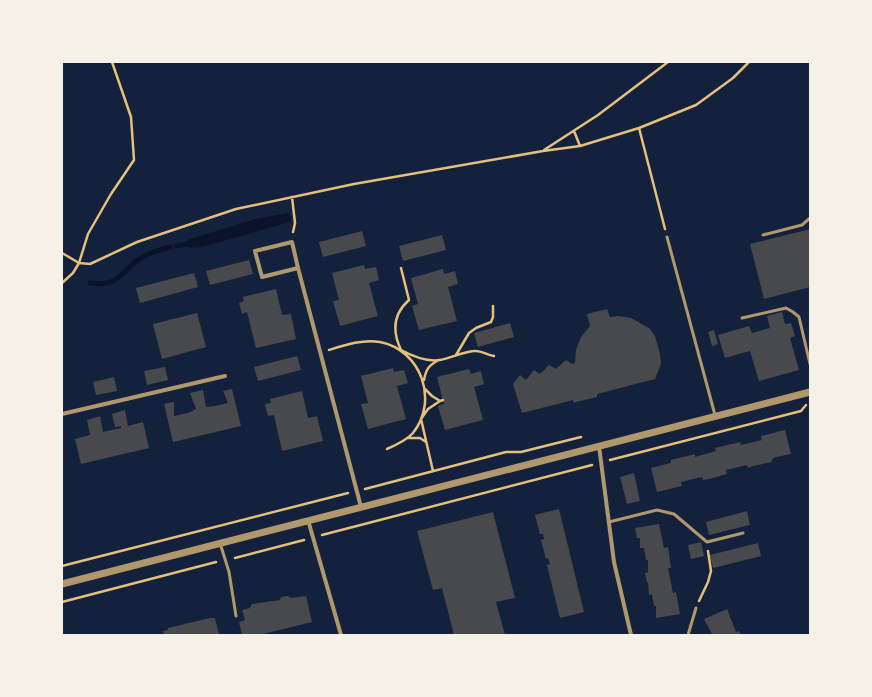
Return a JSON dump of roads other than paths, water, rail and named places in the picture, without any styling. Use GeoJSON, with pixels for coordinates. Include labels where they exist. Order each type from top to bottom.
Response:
{"type":"FeatureCollection","features":[{"type":"Feature","properties":{"kind":"street"},"geometry":{"type":"LineString","coordinates":[[298,268],[262,277],[256,251],[292,242],[361,507]]}},
{"type":"Feature","properties":{"kind":"street"},"geometry":{"type":"LineString","coordinates":[[62,414],[226,376]]}},
{"type":"Feature","properties":{"kind":"street"},"geometry":{"type":"LineString","coordinates":[[62,584],[810,392]]}},
{"type":"Feature","properties":{"kind":"street"},"geometry":{"type":"LineString","coordinates":[[599,446],[614,562],[631,635]]}},
{"type":"Feature","properties":{"kind":"street"},"geometry":{"type":"LineString","coordinates":[[308,520],[341,635]]}},
{"type":"Feature","properties":{"kind":"lane"},"geometry":{"type":"LineString","coordinates":[[763,235],[802,225],[810,218]]}},
{"type":"Feature","properties":{"kind":"lane"},"geometry":{"type":"LineString","coordinates":[[667,237],[716,416]]}},
{"type":"Feature","properties":{"kind":"lane"},"geometry":{"type":"LineString","coordinates":[[742,318],[786,308],[794,312],[799,317],[810,364]]}},
{"type":"Feature","properties":{"kind":"lane"},"geometry":{"type":"LineString","coordinates":[[609,522],[657,510],[674,514],[707,542],[743,533]]}},
{"type":"Feature","properties":{"kind":"lane"},"geometry":{"type":"LineString","coordinates":[[220,543],[228,572],[236,616]]}},
{"type":"Feature","properties":{"kind":"lane"},"geometry":{"type":"LineString","coordinates":[[688,635],[696,608]]}},
{"type":"Feature","properties":{"kind":"water"},"geometry":{"type":"Polygon","coordinates":[[[288,213],[292,218],[290,222],[202,247],[190,248],[187,240],[255,219],[288,213]]]}},
{"type":"Feature","properties":{"kind":"waterway"},"geometry":{"type":"LineString","coordinates":[[177,246],[188,244]]}},
{"type":"Feature","properties":{"kind":"waterway"},"geometry":{"type":"LineString","coordinates":[[90,283],[106,283],[117,279],[138,260],[153,252],[170,247]]}}]}
